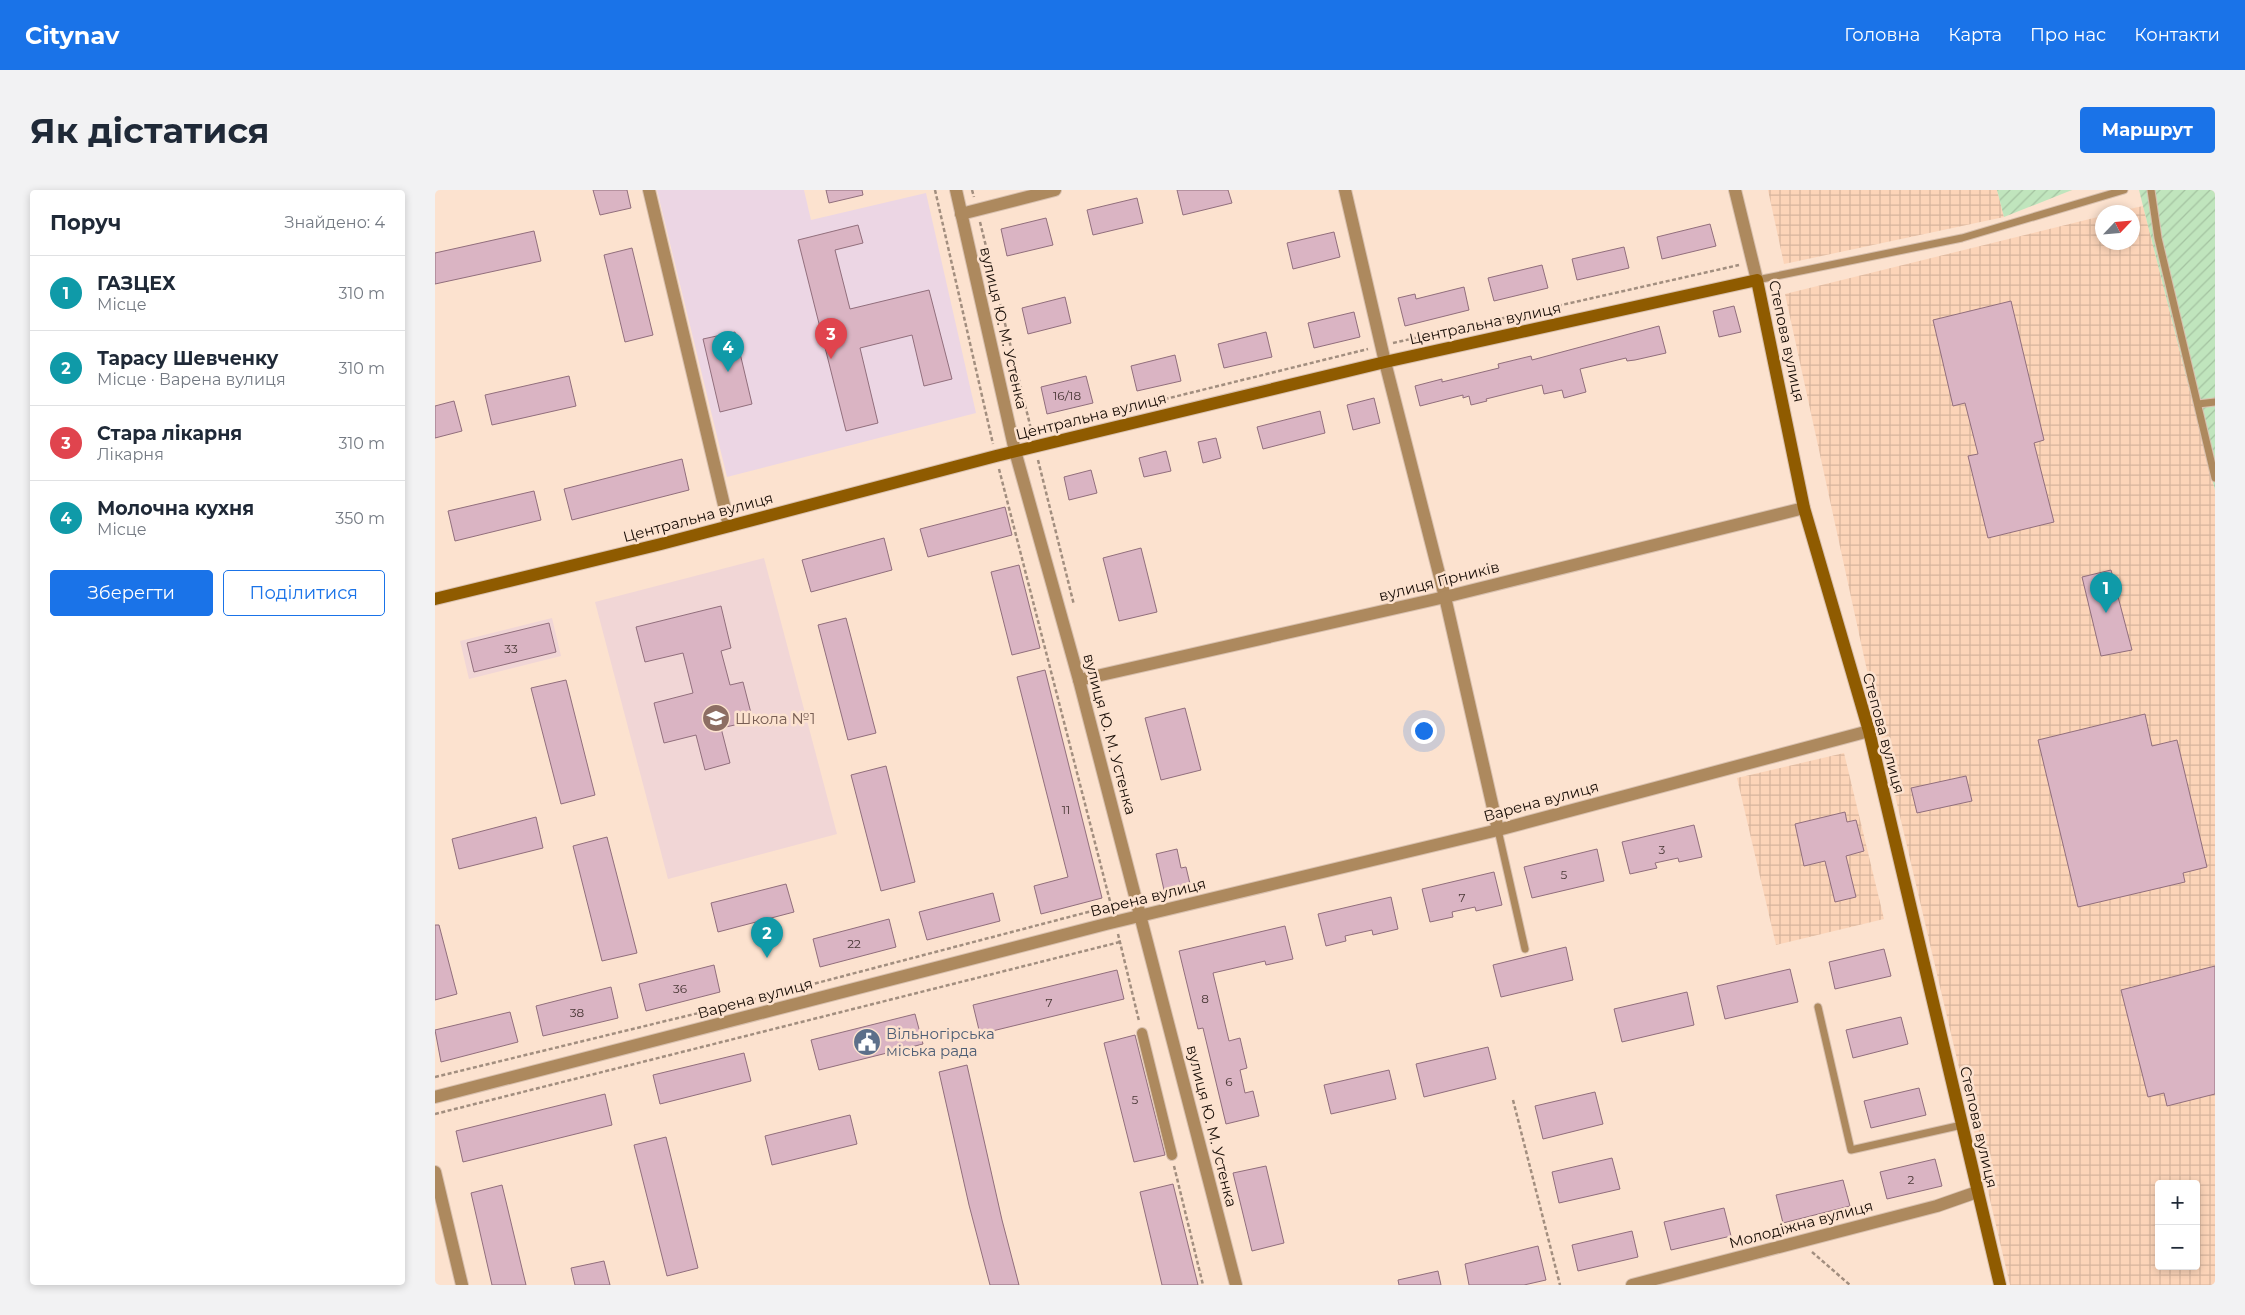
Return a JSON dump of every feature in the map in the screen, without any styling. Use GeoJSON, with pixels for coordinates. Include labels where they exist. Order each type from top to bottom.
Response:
{"type":"FeatureCollection","features":[{"type":"Feature","properties":{"kind":"main road","name":"Центральна вулиця"},"geometry":{"type":"LineString","coordinates":[[435,599],[729,526],[1015,451],[1385,362],[1757,280]]}},
{"type":"Feature","properties":{"kind":"main road","name":"Степова вулиця"},"geometry":{"type":"LineString","coordinates":[[1757,280],[1804,508],[1869,731],[2000,1285]]}},
{"type":"Feature","properties":{"kind":"street"},"geometry":{"type":"LineString","coordinates":[[649,190],[729,526]]}},
{"type":"Feature","properties":{"kind":"street","name":"вулиця Ю. М. Устенка"},"geometry":{"type":"LineString","coordinates":[[956,190],[1015,451],[1079,680],[1236,1285]]}},
{"type":"Feature","properties":{"kind":"street"},"geometry":{"type":"LineString","coordinates":[[961,214],[1055,190]]}},
{"type":"Feature","properties":{"kind":"street"},"geometry":{"type":"LineString","coordinates":[[1345,190],[1385,362],[1445,597],[1498,830]]}},
{"type":"Feature","properties":{"kind":"street","name":"Степова вулиця"},"geometry":{"type":"LineString","coordinates":[[1735,190],[1757,280]]}},
{"type":"Feature","properties":{"kind":"street","name":"вулиця Гірників"},"geometry":{"type":"LineString","coordinates":[[1079,680],[1445,597],[1804,508]]}},
{"type":"Feature","properties":{"kind":"street","name":"Варена вулиця"},"geometry":{"type":"LineString","coordinates":[[435,1097],[1115,922],[1498,830],[1869,731]]}},
{"type":"Feature","properties":{"kind":"street"},"geometry":{"type":"LineString","coordinates":[[1142,1034],[1172,1155]]}},
{"type":"Feature","properties":{"kind":"street"},"geometry":{"type":"LineString","coordinates":[[435,1172],[462,1285]]}},
{"type":"Feature","properties":{"kind":"street","name":"Молодіжна вулиця"},"geometry":{"type":"LineString","coordinates":[[1632,1285],[1937,1206],[1977,1192]]}},
{"type":"Feature","properties":{"kind":"lane"},"geometry":{"type":"LineString","coordinates":[[1757,280],[1962,238],[2124,190]]}},
{"type":"Feature","properties":{"kind":"lane"},"geometry":{"type":"LineString","coordinates":[[2151,190],[2158,238],[2215,478]]}},
{"type":"Feature","properties":{"kind":"lane"},"geometry":{"type":"LineString","coordinates":[[2197,404],[2215,402]]}},
{"type":"Feature","properties":{"kind":"lane"},"geometry":{"type":"LineString","coordinates":[[1498,830],[1525,950]]}},
{"type":"Feature","properties":{"kind":"lane"},"geometry":{"type":"LineString","coordinates":[[1819,1006],[1851,1150],[1962,1125]]}},
{"type":"Feature","properties":{"kind":"path"},"geometry":{"type":"LineString","coordinates":[[935,190],[996,456],[1142,1034]]}},
{"type":"Feature","properties":{"kind":"path"},"geometry":{"type":"LineString","coordinates":[[750,1000],[1111,906]]}},
{"type":"Feature","properties":{"kind":"path"},"geometry":{"type":"LineString","coordinates":[[435,1114],[1120,942]]}},
{"type":"Feature","properties":{"kind":"path"},"geometry":{"type":"LineString","coordinates":[[435,1077],[724,1007]]}},
{"type":"Feature","properties":{"kind":"path"},"geometry":{"type":"LineString","coordinates":[[1513,1100],[1560,1285]]}},
{"type":"Feature","properties":{"kind":"path"},"geometry":{"type":"LineString","coordinates":[[1172,1155],[1203,1285]]}},
{"type":"Feature","properties":{"kind":"path"},"geometry":{"type":"LineString","coordinates":[[1799,1242],[1851,1285]]}},
{"type":"Feature","properties":{"kind":"shaded area"},"geometry":{"type":"Polygon","coordinates":[[[657,190],[804,190],[811,220],[926,193],[976,413],[727,477],[657,190]]]}},
{"type":"Feature","properties":{"kind":"shaded area"},"geometry":{"type":"Polygon","coordinates":[[[1768,190],[1997,190],[2004,217],[1784,264],[1768,190]]]}},
{"type":"Feature","properties":{"kind":"shaded area"},"geometry":{"type":"Polygon","coordinates":[[[2143,206],[2215,490],[2215,1285],[2010,1285],[1883,744],[1785,294],[2095,218],[2095,250],[2140,250],[2140,207],[2143,206]]]}},
{"type":"Feature","properties":{"kind":"shaded area","name":"Школа №1"},"geometry":{"type":"Polygon","coordinates":[[[764,558],[837,834],[668,879],[595,602],[764,558]]]}},
{"type":"Feature","properties":{"kind":"shaded area"},"geometry":{"type":"Polygon","coordinates":[[[552,618],[561,656],[469,679],[460,641],[552,618]]]}},
{"type":"Feature","properties":{"kind":"shaded area"},"geometry":{"type":"Polygon","coordinates":[[[1844,753],[1884,919],[1776,945],[1737,778],[1844,753]]]}},
{"type":"Feature","properties":{"kind":"green space"},"geometry":{"type":"Polygon","coordinates":[[[1997,190],[2072,190],[2004,217],[1997,190]]]}},
{"type":"Feature","properties":{"kind":"green space"},"geometry":{"type":"Polygon","coordinates":[[[2139,190],[2215,190],[2215,490],[2143,206],[2139,190]]]}},
{"type":"Feature","properties":{"kind":"building"},"geometry":{"type":"Polygon","coordinates":[[[593,190],[627,190],[631,208],[600,215],[593,190]]]}},
{"type":"Feature","properties":{"kind":"building"},"geometry":{"type":"Polygon","coordinates":[[[826,190],[862,190],[863,195],[829,203],[826,190]]]}},
{"type":"Feature","properties":{"kind":"building"},"geometry":{"type":"Polygon","coordinates":[[[1177,190],[1228,190],[1232,203],[1183,215],[1177,190]]]}},
{"type":"Feature","properties":{"kind":"building"},"geometry":{"type":"Polygon","coordinates":[[[1137,198],[1143,223],[1093,235],[1087,210],[1137,198]]]}},
{"type":"Feature","properties":{"kind":"building"},"geometry":{"type":"Polygon","coordinates":[[[1046,218],[1053,245],[1007,256],[1001,229],[1046,218]]]}},
{"type":"Feature","properties":{"kind":"building"},"geometry":{"type":"Polygon","coordinates":[[[1710,224],[1716,246],[1662,259],[1657,237],[1710,224]]]}},
{"type":"Feature","properties":{"kind":"building"},"geometry":{"type":"Polygon","coordinates":[[[858,225],[863,243],[835,250],[850,309],[929,290],[952,379],[924,386],[912,335],[860,348],[878,423],[846,431],[798,240],[858,225]]]}},
{"type":"Feature","properties":{"kind":"building"},"geometry":{"type":"Polygon","coordinates":[[[534,231],[541,261],[435,284],[435,253],[534,231]]]}},
{"type":"Feature","properties":{"kind":"building"},"geometry":{"type":"Polygon","coordinates":[[[1334,232],[1340,257],[1293,269],[1287,243],[1334,232]]]}},
{"type":"Feature","properties":{"kind":"building"},"geometry":{"type":"Polygon","coordinates":[[[1624,247],[1629,268],[1577,280],[1572,259],[1624,247]]]}},
{"type":"Feature","properties":{"kind":"building"},"geometry":{"type":"Polygon","coordinates":[[[632,248],[653,335],[625,342],[604,255],[632,248]]]}},
{"type":"Feature","properties":{"kind":"building"},"geometry":{"type":"Polygon","coordinates":[[[1542,265],[1548,288],[1494,301],[1488,278],[1542,265]]]}},
{"type":"Feature","properties":{"kind":"building"},"geometry":{"type":"Polygon","coordinates":[[[1464,287],[1469,310],[1405,326],[1398,298],[1415,294],[1416,299],[1464,287]]]}},
{"type":"Feature","properties":{"kind":"building"},"geometry":{"type":"Polygon","coordinates":[[[1065,297],[1071,323],[1028,334],[1022,308],[1065,297]]]}},
{"type":"Feature","properties":{"kind":"building"},"geometry":{"type":"Polygon","coordinates":[[[2011,301],[2044,440],[2034,443],[2054,522],[1988,538],[1968,456],[1978,454],[1965,403],[1953,406],[1933,320],[2011,301]]]}},
{"type":"Feature","properties":{"kind":"building"},"geometry":{"type":"Polygon","coordinates":[[[1734,306],[1741,332],[1719,337],[1713,311],[1734,306]]]}},
{"type":"Feature","properties":{"kind":"building"},"geometry":{"type":"Polygon","coordinates":[[[1354,312],[1360,337],[1314,348],[1308,323],[1354,312]]]}},
{"type":"Feature","properties":{"kind":"building"},"geometry":{"type":"Polygon","coordinates":[[[1659,326],[1666,353],[1627,361],[1626,358],[1580,369],[1586,392],[1564,398],[1562,390],[1544,394],[1542,385],[1486,399],[1487,401],[1471,405],[1469,396],[1463,398],[1463,395],[1420,406],[1415,386],[1442,379],[1442,382],[1499,368],[1498,364],[1531,356],[1532,360],[1659,326]]]}},
{"type":"Feature","properties":{"kind":"building"},"geometry":{"type":"Polygon","coordinates":[[[735,332],[752,404],[720,412],[703,339],[735,332]]]}},
{"type":"Feature","properties":{"kind":"building"},"geometry":{"type":"Polygon","coordinates":[[[1266,332],[1272,357],[1224,368],[1218,344],[1266,332]]]}},
{"type":"Feature","properties":{"kind":"building"},"geometry":{"type":"Polygon","coordinates":[[[1175,355],[1181,381],[1137,391],[1131,366],[1175,355]]]}},
{"type":"Feature","properties":{"kind":"building"},"geometry":{"type":"Polygon","coordinates":[[[569,376],[576,406],[492,425],[485,395],[569,376]]]}},
{"type":"Feature","properties":{"kind":"building"},"geometry":{"type":"Polygon","coordinates":[[[1086,376],[1093,403],[1047,414],[1041,387],[1086,376]]]}},
{"type":"Feature","properties":{"kind":"building"},"geometry":{"type":"Polygon","coordinates":[[[1374,398],[1380,423],[1353,430],[1347,405],[1374,398]]]}},
{"type":"Feature","properties":{"kind":"building"},"geometry":{"type":"Polygon","coordinates":[[[454,401],[462,431],[435,438],[435,406],[454,401]]]}},
{"type":"Feature","properties":{"kind":"building"},"geometry":{"type":"Polygon","coordinates":[[[1320,411],[1325,433],[1263,449],[1257,427],[1320,411]]]}},
{"type":"Feature","properties":{"kind":"building"},"geometry":{"type":"Polygon","coordinates":[[[1216,438],[1221,458],[1203,463],[1198,442],[1216,438]]]}},
{"type":"Feature","properties":{"kind":"building"},"geometry":{"type":"Polygon","coordinates":[[[1166,451],[1171,471],[1144,477],[1139,458],[1166,451]]]}},
{"type":"Feature","properties":{"kind":"building"},"geometry":{"type":"Polygon","coordinates":[[[682,459],[689,490],[572,520],[564,489],[682,459]]]}},
{"type":"Feature","properties":{"kind":"building"},"geometry":{"type":"Polygon","coordinates":[[[1091,470],[1097,493],[1069,500],[1064,477],[1091,470]]]}},
{"type":"Feature","properties":{"kind":"building"},"geometry":{"type":"Polygon","coordinates":[[[534,491],[541,520],[455,541],[448,511],[534,491]]]}},
{"type":"Feature","properties":{"kind":"building"},"geometry":{"type":"Polygon","coordinates":[[[1005,507],[1012,535],[928,557],[920,529],[1005,507]]]}},
{"type":"Feature","properties":{"kind":"building"},"geometry":{"type":"Polygon","coordinates":[[[884,538],[892,570],[811,592],[802,560],[884,538]]]}},
{"type":"Feature","properties":{"kind":"building"},"geometry":{"type":"Polygon","coordinates":[[[1141,548],[1157,612],[1119,621],[1103,558],[1141,548]]]}},
{"type":"Feature","properties":{"kind":"building"},"geometry":{"type":"Polygon","coordinates":[[[1019,565],[1040,648],[1012,655],[991,572],[1019,565]]]}},
{"type":"Feature","properties":{"kind":"building"},"geometry":{"type":"Polygon","coordinates":[[[2111,570],[2132,650],[2101,656],[2082,577],[2111,570]]]}},
{"type":"Feature","properties":{"kind":"building"},"geometry":{"type":"Polygon","coordinates":[[[721,606],[731,648],[721,651],[730,685],[743,682],[753,721],[721,728],[730,763],[705,770],[696,735],[664,743],[654,703],[693,693],[683,653],[645,662],[636,627],[721,606]]]}},
{"type":"Feature","properties":{"kind":"building"},"geometry":{"type":"Polygon","coordinates":[[[846,618],[876,733],[848,740],[818,625],[846,618]]]}},
{"type":"Feature","properties":{"kind":"building"},"geometry":{"type":"Polygon","coordinates":[[[549,623],[556,652],[474,672],[467,643],[549,623]]]}},
{"type":"Feature","properties":{"kind":"building"},"geometry":{"type":"Polygon","coordinates":[[[1045,670],[1102,898],[1041,914],[1034,886],[1068,877],[1017,677],[1045,670]]]}},
{"type":"Feature","properties":{"kind":"building"},"geometry":{"type":"Polygon","coordinates":[[[566,680],[595,795],[561,804],[531,688],[566,680]]]}},
{"type":"Feature","properties":{"kind":"building"},"geometry":{"type":"Polygon","coordinates":[[[1185,708],[1201,770],[1161,780],[1145,718],[1185,708]]]}},
{"type":"Feature","properties":{"kind":"building"},"geometry":{"type":"Polygon","coordinates":[[[2145,714],[2152,746],[2177,740],[2207,867],[2183,873],[2185,882],[2078,907],[2038,740],[2145,714]]]}},
{"type":"Feature","properties":{"kind":"building"},"geometry":{"type":"Polygon","coordinates":[[[886,766],[915,882],[881,891],[851,775],[886,766]]]}},
{"type":"Feature","properties":{"kind":"building"},"geometry":{"type":"Polygon","coordinates":[[[1966,776],[1972,801],[1917,813],[1911,788],[1966,776]]]}},
{"type":"Feature","properties":{"kind":"building"},"geometry":{"type":"Polygon","coordinates":[[[1845,812],[1847,822],[1856,820],[1864,851],[1846,856],[1856,897],[1835,902],[1825,861],[1804,866],[1795,824],[1845,812]]]}},
{"type":"Feature","properties":{"kind":"building"},"geometry":{"type":"Polygon","coordinates":[[[536,817],[543,848],[459,869],[452,839],[536,817]]]}},
{"type":"Feature","properties":{"kind":"building"},"geometry":{"type":"Polygon","coordinates":[[[1694,825],[1702,857],[1679,862],[1678,858],[1655,863],[1657,868],[1630,874],[1622,842],[1694,825]]]}},
{"type":"Feature","properties":{"kind":"building"},"geometry":{"type":"Polygon","coordinates":[[[607,837],[637,953],[602,961],[573,846],[607,837]]]}},
{"type":"Feature","properties":{"kind":"building"},"geometry":{"type":"Polygon","coordinates":[[[1177,849],[1181,868],[1186,867],[1190,884],[1164,890],[1156,854],[1177,849]]]}},
{"type":"Feature","properties":{"kind":"building"},"geometry":{"type":"Polygon","coordinates":[[[1597,849],[1604,881],[1532,898],[1524,867],[1597,849]]]}},
{"type":"Feature","properties":{"kind":"building"},"geometry":{"type":"Polygon","coordinates":[[[1494,872],[1502,905],[1476,911],[1475,907],[1452,912],[1453,917],[1430,922],[1422,889],[1494,872]]]}},
{"type":"Feature","properties":{"kind":"building"},"geometry":{"type":"Polygon","coordinates":[[[786,884],[794,912],[718,932],[711,903],[786,884]]]}},
{"type":"Feature","properties":{"kind":"building"},"geometry":{"type":"Polygon","coordinates":[[[993,893],[1000,921],[927,940],[919,912],[993,893]]]}},
{"type":"Feature","properties":{"kind":"building"},"geometry":{"type":"Polygon","coordinates":[[[1391,897],[1398,929],[1373,935],[1372,930],[1345,936],[1346,941],[1326,946],[1318,914],[1391,897]]]}},
{"type":"Feature","properties":{"kind":"building"},"geometry":{"type":"Polygon","coordinates":[[[889,919],[896,947],[820,967],[813,939],[889,919]]]}},
{"type":"Feature","properties":{"kind":"building"},"geometry":{"type":"Polygon","coordinates":[[[435,925],[439,925],[457,994],[435,1000],[435,925]]]}},
{"type":"Feature","properties":{"kind":"building"},"geometry":{"type":"Polygon","coordinates":[[[1285,926],[1293,959],[1266,965],[1265,961],[1213,973],[1229,1041],[1240,1038],[1247,1068],[1240,1070],[1245,1093],[1253,1091],[1259,1116],[1226,1124],[1203,1028],[1198,1029],[1179,951],[1285,926]]]}},
{"type":"Feature","properties":{"kind":"building"},"geometry":{"type":"Polygon","coordinates":[[[1566,947],[1573,980],[1501,997],[1493,965],[1566,947]]]}},
{"type":"Feature","properties":{"kind":"building"},"geometry":{"type":"Polygon","coordinates":[[[1884,949],[1891,976],[1835,989],[1829,962],[1884,949]]]}},
{"type":"Feature","properties":{"kind":"building"},"geometry":{"type":"Polygon","coordinates":[[[714,965],[720,992],[646,1011],[639,984],[714,965]]]}},
{"type":"Feature","properties":{"kind":"building"},"geometry":{"type":"Polygon","coordinates":[[[2215,966],[2215,1094],[2167,1106],[2164,1093],[2148,1097],[2121,990],[2215,966]]]}},
{"type":"Feature","properties":{"kind":"building"},"geometry":{"type":"Polygon","coordinates":[[[1790,969],[1798,1002],[1725,1019],[1717,986],[1790,969]]]}},
{"type":"Feature","properties":{"kind":"building"},"geometry":{"type":"Polygon","coordinates":[[[1117,970],[1124,999],[980,1034],[973,1005],[1117,970]]]}},
{"type":"Feature","properties":{"kind":"building"},"geometry":{"type":"Polygon","coordinates":[[[611,987],[618,1018],[543,1036],[536,1006],[611,987]]]}},
{"type":"Feature","properties":{"kind":"building"},"geometry":{"type":"Polygon","coordinates":[[[1687,992],[1694,1025],[1622,1042],[1614,1009],[1687,992]]]}},
{"type":"Feature","properties":{"kind":"building"},"geometry":{"type":"Polygon","coordinates":[[[510,1012],[518,1042],[441,1062],[435,1030],[510,1012]]]}},
{"type":"Feature","properties":{"kind":"building","name":"Вільногірська міська рада"},"geometry":{"type":"Polygon","coordinates":[[[915,1014],[923,1044],[819,1070],[811,1040],[915,1014]]]}},
{"type":"Feature","properties":{"kind":"building"},"geometry":{"type":"Polygon","coordinates":[[[1901,1017],[1908,1044],[1853,1058],[1846,1030],[1901,1017]]]}},
{"type":"Feature","properties":{"kind":"building"},"geometry":{"type":"Polygon","coordinates":[[[1135,1035],[1165,1155],[1134,1162],[1104,1043],[1135,1035]]]}},
{"type":"Feature","properties":{"kind":"building"},"geometry":{"type":"Polygon","coordinates":[[[1488,1047],[1496,1079],[1424,1097],[1416,1064],[1488,1047]]]}},
{"type":"Feature","properties":{"kind":"building"},"geometry":{"type":"Polygon","coordinates":[[[744,1053],[751,1081],[660,1104],[653,1075],[744,1053]]]}},
{"type":"Feature","properties":{"kind":"building"},"geometry":{"type":"Polygon","coordinates":[[[967,1065],[1002,1220],[1019,1285],[990,1285],[969,1205],[939,1072],[967,1065]]]}},
{"type":"Feature","properties":{"kind":"building"},"geometry":{"type":"Polygon","coordinates":[[[1389,1070],[1396,1099],[1331,1114],[1324,1085],[1389,1070]]]}},
{"type":"Feature","properties":{"kind":"building"},"geometry":{"type":"Polygon","coordinates":[[[1919,1088],[1926,1115],[1871,1128],[1864,1101],[1919,1088]]]}},
{"type":"Feature","properties":{"kind":"building"},"geometry":{"type":"Polygon","coordinates":[[[1595,1092],[1603,1124],[1543,1139],[1535,1106],[1595,1092]]]}},
{"type":"Feature","properties":{"kind":"building"},"geometry":{"type":"Polygon","coordinates":[[[605,1094],[612,1125],[463,1162],[456,1131],[605,1094]]]}},
{"type":"Feature","properties":{"kind":"building"},"geometry":{"type":"Polygon","coordinates":[[[850,1115],[857,1144],[772,1165],[765,1136],[850,1115]]]}},
{"type":"Feature","properties":{"kind":"building"},"geometry":{"type":"Polygon","coordinates":[[[666,1137],[698,1268],[667,1276],[634,1145],[666,1137]]]}},
{"type":"Feature","properties":{"kind":"building"},"geometry":{"type":"Polygon","coordinates":[[[1612,1158],[1620,1189],[1559,1203],[1552,1172],[1612,1158]]]}},
{"type":"Feature","properties":{"kind":"building"},"geometry":{"type":"Polygon","coordinates":[[[1935,1159],[1942,1186],[1887,1199],[1880,1172],[1935,1159]]]}},
{"type":"Feature","properties":{"kind":"building"},"geometry":{"type":"Polygon","coordinates":[[[1266,1166],[1284,1243],[1252,1251],[1233,1173],[1266,1166]]]}},
{"type":"Feature","properties":{"kind":"building"},"geometry":{"type":"Polygon","coordinates":[[[1843,1180],[1850,1206],[1783,1223],[1776,1195],[1843,1180]]]}},
{"type":"Feature","properties":{"kind":"building"},"geometry":{"type":"Polygon","coordinates":[[[1173,1184],[1198,1285],[1162,1285],[1140,1192],[1173,1184]]]}},
{"type":"Feature","properties":{"kind":"building"},"geometry":{"type":"Polygon","coordinates":[[[502,1185],[526,1285],[492,1285],[471,1193],[502,1185]]]}},
{"type":"Feature","properties":{"kind":"building"},"geometry":{"type":"Polygon","coordinates":[[[1724,1208],[1731,1236],[1671,1250],[1664,1222],[1724,1208]]]}},
{"type":"Feature","properties":{"kind":"building"},"geometry":{"type":"Polygon","coordinates":[[[1632,1231],[1638,1257],[1578,1271],[1572,1245],[1632,1231]]]}},
{"type":"Feature","properties":{"kind":"building"},"geometry":{"type":"Polygon","coordinates":[[[1538,1246],[1546,1280],[1524,1285],[1469,1285],[1465,1264],[1538,1246]]]}},
{"type":"Feature","properties":{"kind":"building"},"geometry":{"type":"Polygon","coordinates":[[[604,1261],[610,1285],[575,1285],[571,1268],[604,1261]]]}},
{"type":"Feature","properties":{"kind":"building"},"geometry":{"type":"Polygon","coordinates":[[[1438,1271],[1441,1285],[1399,1285],[1398,1280],[1438,1271]]]}},
{"type":"Feature","properties":{"kind":"place","name":"Стара лікарня"},"geometry":{"type":"Point","coordinates":[831,359]}},
{"type":"Feature","properties":{"kind":"place","name":"Молочна кухня"},"geometry":{"type":"Point","coordinates":[728,372]}},
{"type":"Feature","properties":{"kind":"place","name":"ГАЗЦЕХ"},"geometry":{"type":"Point","coordinates":[2106,613]}},
{"type":"Feature","properties":{"kind":"place","name":"Школа №1"},"geometry":{"type":"Point","coordinates":[716,718]}},
{"type":"Feature","properties":{"kind":"place","name":"Тарасу Шевченку"},"geometry":{"type":"Point","coordinates":[767,958]}},
{"type":"Feature","properties":{"kind":"place","name":"Вільногірська міська рада"},"geometry":{"type":"Point","coordinates":[867,1042]}}]}
